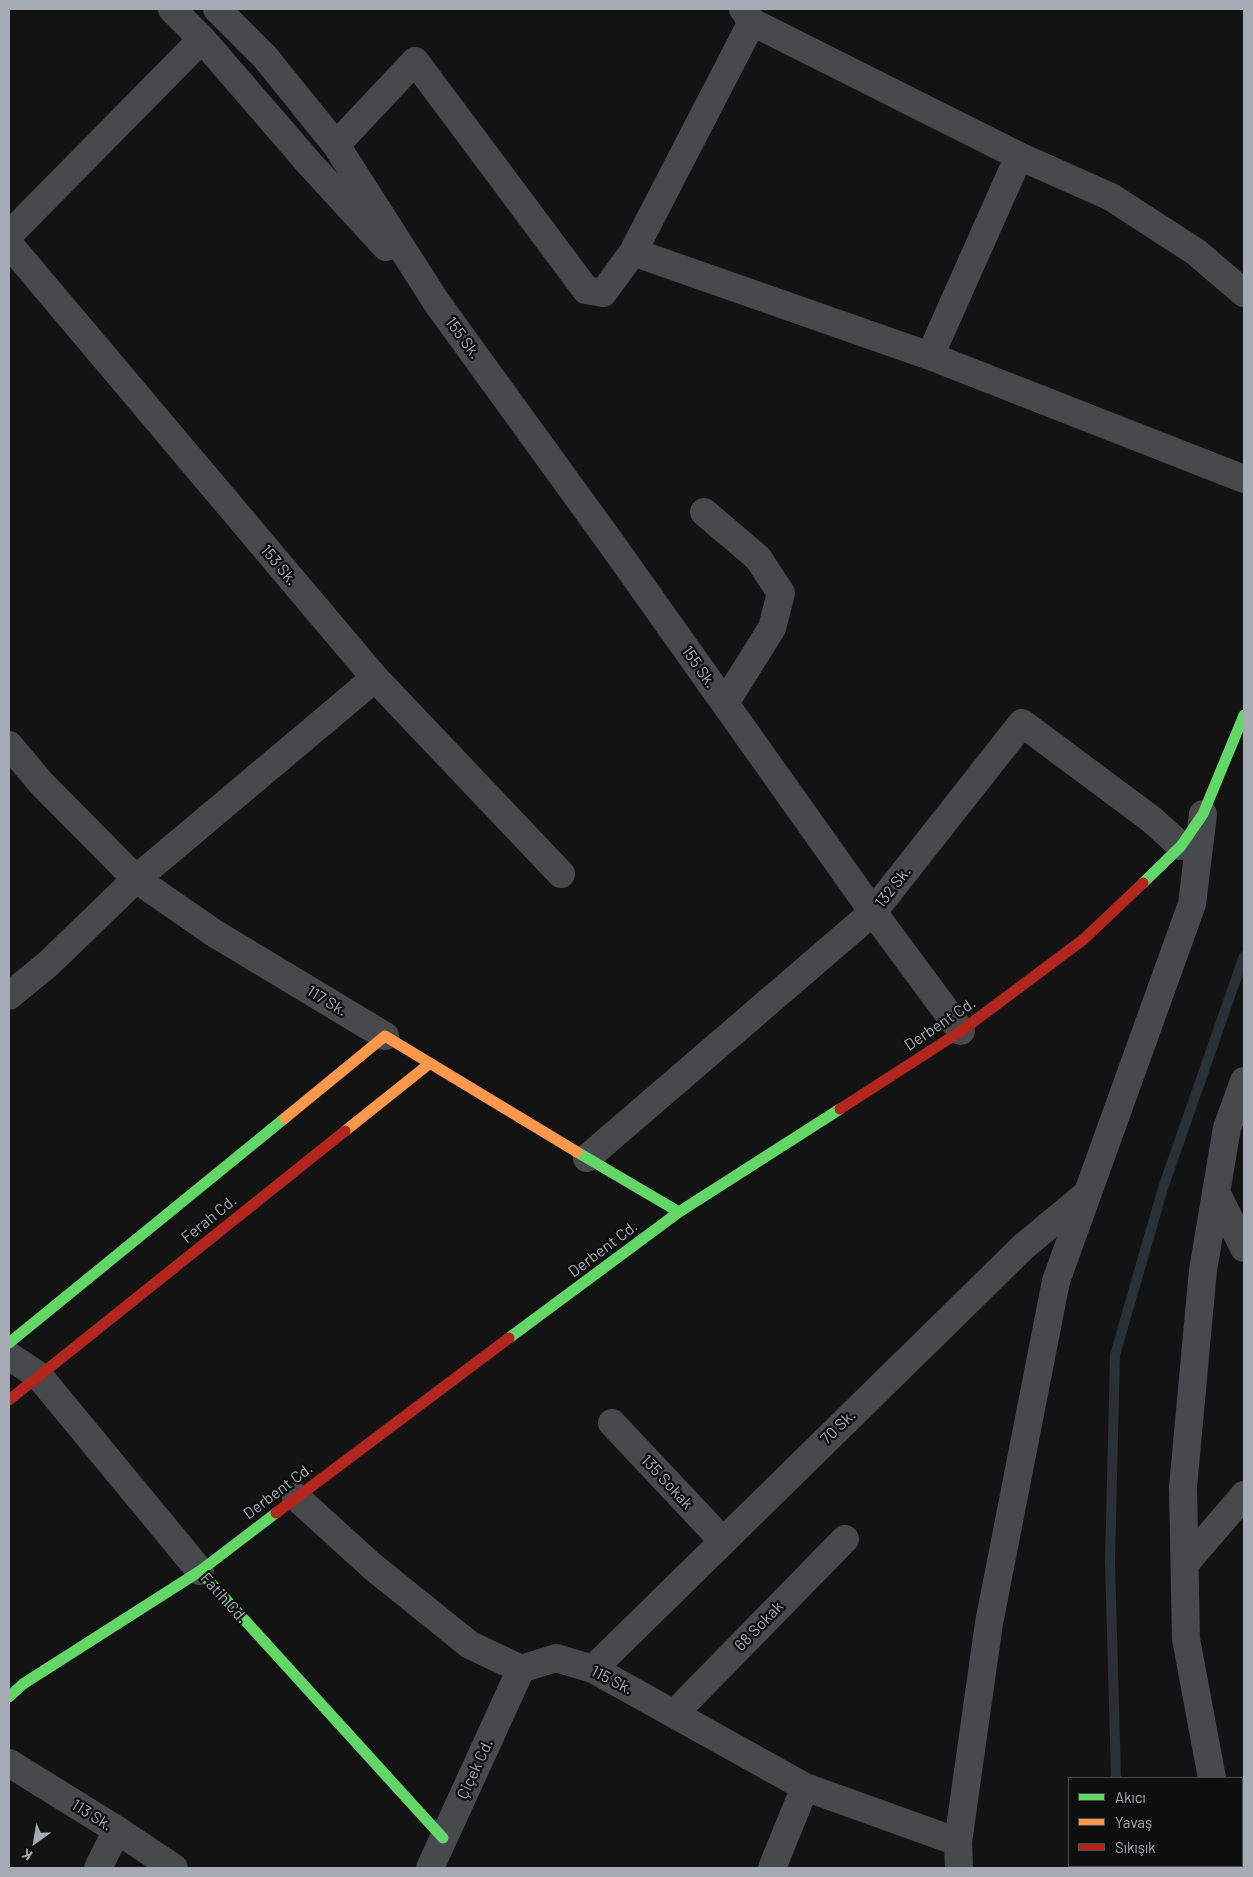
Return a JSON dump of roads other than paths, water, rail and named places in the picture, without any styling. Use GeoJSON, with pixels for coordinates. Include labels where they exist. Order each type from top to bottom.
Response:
{"type":"FeatureCollection","features":[{"type":"Feature","properties":{"kind":"street","name":"155 Sk."},"geometry":{"type":"LineString","coordinates":[[172,9],[202,39],[309,163],[437,303]]}},
{"type":"Feature","properties":{"kind":"street","name":"155 Sk."},"geometry":{"type":"LineString","coordinates":[[217,9],[265,57],[336,145],[437,303],[873,912],[961,1031]]}},
{"type":"Feature","properties":{"kind":"street"},"geometry":{"type":"LineString","coordinates":[[336,145],[416,61],[586,290],[603,293],[632,252],[748,16],[1019,156],[1111,197],[1196,252],[1244,293]]}},
{"type":"Feature","properties":{"kind":"street"},"geometry":{"type":"LineString","coordinates":[[9,235],[202,39]]}},
{"type":"Feature","properties":{"kind":"street"},"geometry":{"type":"LineString","coordinates":[[930,356],[1019,156]]}},
{"type":"Feature","properties":{"kind":"street","name":"153 Sk."},"geometry":{"type":"LineString","coordinates":[[9,244],[374,678],[561,874]]}},
{"type":"Feature","properties":{"kind":"street"},"geometry":{"type":"LineString","coordinates":[[632,252],[930,356],[1244,479]]}},
{"type":"Feature","properties":{"kind":"street"},"geometry":{"type":"LineString","coordinates":[[704,512],[758,558],[781,593],[772,628],[725,703]]}},
{"type":"Feature","properties":{"kind":"street"},"geometry":{"type":"LineString","coordinates":[[9,996],[48,964],[136,879],[374,678]]}},
{"type":"Feature","properties":{"kind":"street","name":"Derbent Cd."},"geometry":{"type":"LineString","coordinates":[[9,1697],[23,1684],[200,1571],[296,1496],[679,1212],[961,1031],[1084,939],[1181,846],[1204,814],[1244,715]]}},
{"type":"Feature","properties":{"kind":"street","name":"132 Sk."},"geometry":{"type":"LineString","coordinates":[[587,1158],[873,912],[1022,723],[1151,819],[1181,846]]}},
{"type":"Feature","properties":{"kind":"street","name":"117 Sk."},"geometry":{"type":"LineString","coordinates":[[9,745],[42,784],[136,879],[214,933],[429,1064],[679,1212]]}},
{"type":"Feature","properties":{"kind":"street"},"geometry":{"type":"LineString","coordinates":[[958,1855],[989,1623],[1056,1281],[1192,904],[1204,814]]}},
{"type":"Feature","properties":{"kind":"street","name":"Ferah Cd."},"geometry":{"type":"LineString","coordinates":[[9,1342],[385,1036]]}},
{"type":"Feature","properties":{"kind":"street","name":"Ferah Cd."},"geometry":{"type":"LineString","coordinates":[[9,1400],[429,1064]]}},
{"type":"Feature","properties":{"kind":"street"},"geometry":{"type":"LineString","coordinates":[[1212,1777],[1186,1639],[1183,1487],[1203,1270],[1227,1128],[1244,1080]]}},
{"type":"Feature","properties":{"kind":"street","name":"70 Sk."},"geometry":{"type":"LineString","coordinates":[[593,1669],[1023,1246],[1089,1192]]}},
{"type":"Feature","properties":{"kind":"street"},"geometry":{"type":"LineString","coordinates":[[1216,1192],[1244,1248]]}},
{"type":"Feature","properties":{"kind":"street","name":"Fatih Cd."},"geometry":{"type":"LineString","coordinates":[[9,1356],[39,1376],[200,1571],[443,1838]]}},
{"type":"Feature","properties":{"kind":"street","name":"135 Sokak"},"geometry":{"type":"LineString","coordinates":[[612,1423],[723,1541]]}},
{"type":"Feature","properties":{"kind":"street"},"geometry":{"type":"LineString","coordinates":[[1185,1564],[1244,1495]]}},
{"type":"Feature","properties":{"kind":"street"},"geometry":{"type":"LineString","coordinates":[[296,1496],[373,1567],[470,1645],[521,1669]]}},
{"type":"Feature","properties":{"kind":"street","name":"68 Sokak"},"geometry":{"type":"LineString","coordinates":[[674,1714],[844,1539]]}},
{"type":"Feature","properties":{"kind":"street","name":"115 Sk."},"geometry":{"type":"LineString","coordinates":[[521,1669],[556,1658],[593,1669],[805,1787],[958,1855]]}},
{"type":"Feature","properties":{"kind":"street","name":"Çiçek Cd."},"geometry":{"type":"LineString","coordinates":[[430,1868],[521,1669]]}},
{"type":"Feature","properties":{"kind":"street","name":"113 Sk."},"geometry":{"type":"LineString","coordinates":[[9,1763],[174,1868]]}},
{"type":"Feature","properties":{"kind":"street"},"geometry":{"type":"LineString","coordinates":[[772,1868],[805,1787]]}},
{"type":"Feature","properties":{"kind":"street"},"geometry":{"type":"LineString","coordinates":[[98,1868],[117,1830]]}},
{"type":"Feature","properties":{"kind":"waterway"},"geometry":{"type":"LineString","coordinates":[[1116,1777],[1110,1561],[1115,1355],[1163,1188],[1244,956]]}}]}
